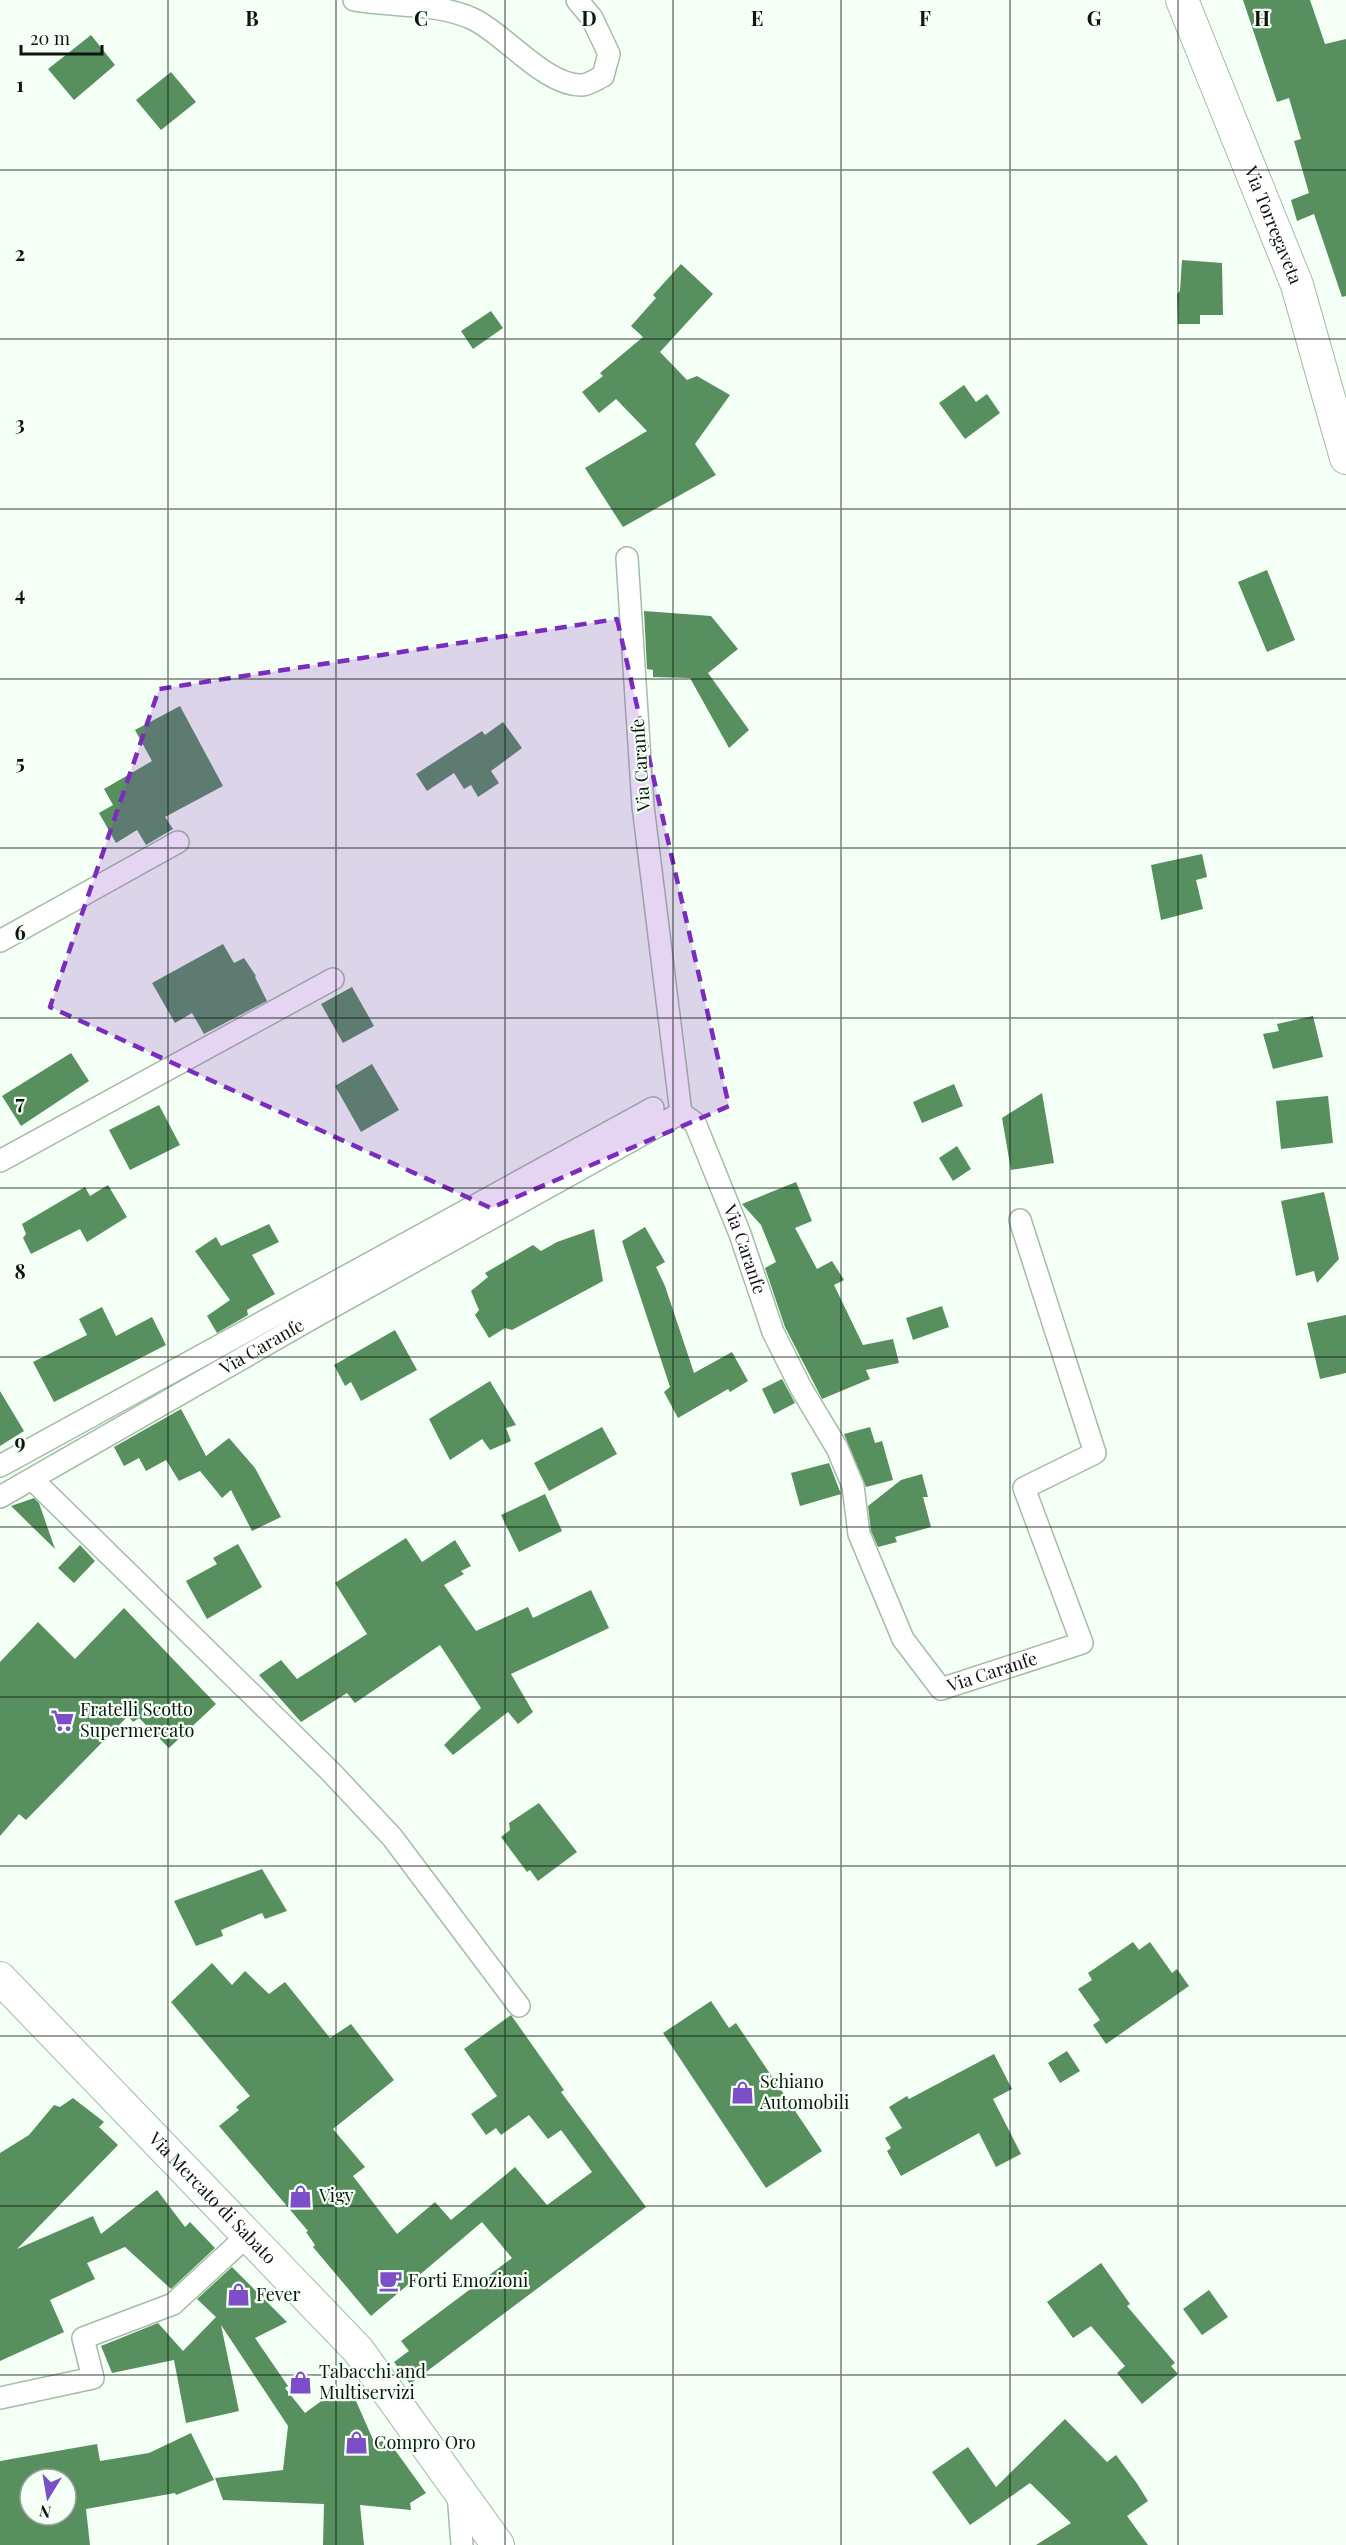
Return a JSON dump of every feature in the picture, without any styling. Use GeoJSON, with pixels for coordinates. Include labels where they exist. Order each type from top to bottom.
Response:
{"type":"FeatureCollection","features":[{"type":"Feature","properties":{"kind":"street"},"geometry":{"type":"LineString","coordinates":[[354,0],[440,9],[470,18],[494,30],[522,56],[561,81],[583,85],[603,76],[609,54],[592,18],[577,0]]}},
{"type":"Feature","properties":{"kind":"street","name":"Via Torregaveta"},"geometry":{"type":"LineString","coordinates":[[1182,0],[1297,285],[1346,458]]}},
{"type":"Feature","properties":{"kind":"street","name":"Via Caranfe"},"geometry":{"type":"LineString","coordinates":[[627,558],[643,806],[681,1113],[695,1123],[740,1233],[773,1332],[801,1388],[837,1448],[853,1486],[859,1534],[903,1639],[941,1689],[1082,1643],[1024,1488],[1095,1454],[1020,1220]]}},
{"type":"Feature","properties":{"kind":"street"},"geometry":{"type":"LineString","coordinates":[[0,941],[178,842]]}},
{"type":"Feature","properties":{"kind":"street"},"geometry":{"type":"LineString","coordinates":[[0,1161],[333,979]]}},
{"type":"Feature","properties":{"kind":"street"},"geometry":{"type":"LineString","coordinates":[[0,1466],[653,1108]]}},
{"type":"Feature","properties":{"kind":"street","name":"Via Caranfe"},"geometry":{"type":"LineString","coordinates":[[0,1497],[316,1316],[681,1113]]}},
{"type":"Feature","properties":{"kind":"street"},"geometry":{"type":"LineString","coordinates":[[33,1480],[331,1772],[392,1836],[519,2006]]}},
{"type":"Feature","properties":{"kind":"street","name":"Via Mercato di Sabato"},"geometry":{"type":"LineString","coordinates":[[0,1978],[358,2350],[498,2545]]}},
{"type":"Feature","properties":{"kind":"street"},"geometry":{"type":"LineString","coordinates":[[0,2398],[93,2378],[83,2338],[172,2304],[248,2235]]}},
{"type":"Feature","properties":{"kind":"street"},"geometry":{"type":"LineString","coordinates":[[458,2489],[462,2545]]}},
{"type":"Feature","properties":{"kind":"highlighted area"},"geometry":{"type":"Polygon","coordinates":[[[617,619],[729,1106],[491,1208],[50,1007],[159,689],[617,619]]]}},
{"type":"Feature","properties":{"kind":"building"},"geometry":{"type":"Polygon","coordinates":[[[1243,0],[1310,0],[1325,44],[1346,39],[1346,296],[1342,297],[1314,214],[1297,221],[1291,200],[1309,193],[1294,141],[1301,139],[1289,98],[1277,102],[1243,0]]]}},
{"type":"Feature","properties":{"kind":"building"},"geometry":{"type":"Polygon","coordinates":[[[91,35],[115,65],[74,100],[48,69],[91,35]]]}},
{"type":"Feature","properties":{"kind":"building"},"geometry":{"type":"Polygon","coordinates":[[[171,72],[196,102],[161,130],[136,100],[171,72]]]}},
{"type":"Feature","properties":{"kind":"building"},"geometry":{"type":"Polygon","coordinates":[[[1182,260],[1222,263],[1223,315],[1200,315],[1200,324],[1178,324],[1177,294],[1180,291],[1182,260]]]}},
{"type":"Feature","properties":{"kind":"building"},"geometry":{"type":"Polygon","coordinates":[[[681,264],[713,294],[660,352],[687,380],[697,376],[730,395],[695,444],[716,475],[623,527],[585,468],[647,431],[616,399],[599,413],[582,392],[603,376],[600,373],[643,337],[631,326],[656,298],[653,295],[681,264]]]}},
{"type":"Feature","properties":{"kind":"building"},"geometry":{"type":"Polygon","coordinates":[[[491,311],[503,328],[473,349],[461,331],[491,311]]]}},
{"type":"Feature","properties":{"kind":"building"},"geometry":{"type":"Polygon","coordinates":[[[964,385],[976,402],[987,394],[1000,413],[965,439],[939,403],[964,385]]]}},
{"type":"Feature","properties":{"kind":"building"},"geometry":{"type":"Polygon","coordinates":[[[1267,570],[1295,640],[1267,652],[1238,582],[1267,570]]]}},
{"type":"Feature","properties":{"kind":"building"},"geometry":{"type":"Polygon","coordinates":[[[644,611],[711,616],[738,649],[708,673],[749,730],[729,748],[690,678],[653,677],[653,670],[647,669],[644,611]]]}},
{"type":"Feature","properties":{"kind":"building"},"geometry":{"type":"Polygon","coordinates":[[[180,706],[223,786],[165,817],[173,829],[146,845],[137,830],[116,843],[99,813],[113,805],[104,789],[152,761],[135,730],[180,706]]]}},
{"type":"Feature","properties":{"kind":"building"},"geometry":{"type":"Polygon","coordinates":[[[503,722],[522,748],[491,771],[499,783],[478,797],[471,785],[464,789],[454,773],[427,791],[416,774],[482,731],[485,735],[503,722]]]}},
{"type":"Feature","properties":{"kind":"building"},"geometry":{"type":"Polygon","coordinates":[[[1202,854],[1207,877],[1196,880],[1203,909],[1161,920],[1151,865],[1202,854]]]}},
{"type":"Feature","properties":{"kind":"building"},"geometry":{"type":"Polygon","coordinates":[[[223,944],[234,963],[244,958],[256,976],[267,1001],[204,1034],[192,1013],[175,1023],[152,983],[223,944]]]}},
{"type":"Feature","properties":{"kind":"building"},"geometry":{"type":"Polygon","coordinates":[[[352,987],[374,1026],[343,1043],[321,1004],[352,987]]]}},
{"type":"Feature","properties":{"kind":"building"},"geometry":{"type":"Polygon","coordinates":[[[1313,1016],[1323,1057],[1273,1069],[1263,1034],[1279,1031],[1277,1024],[1313,1016]]]}},
{"type":"Feature","properties":{"kind":"building"},"geometry":{"type":"Polygon","coordinates":[[[71,1053],[89,1081],[21,1126],[2,1096],[71,1053]]]}},
{"type":"Feature","properties":{"kind":"building"},"geometry":{"type":"Polygon","coordinates":[[[372,1064],[399,1110],[361,1132],[335,1086],[372,1064]]]}},
{"type":"Feature","properties":{"kind":"building"},"geometry":{"type":"Polygon","coordinates":[[[954,1084],[963,1106],[922,1123],[913,1102],[954,1084]]]}},
{"type":"Feature","properties":{"kind":"building"},"geometry":{"type":"Polygon","coordinates":[[[1042,1093],[1054,1163],[1011,1170],[1002,1118],[1042,1093]]]}},
{"type":"Feature","properties":{"kind":"building"},"geometry":{"type":"Polygon","coordinates":[[[1328,1096],[1333,1143],[1281,1149],[1276,1101],[1328,1096]]]}},
{"type":"Feature","properties":{"kind":"building"},"geometry":{"type":"Polygon","coordinates":[[[159,1105],[180,1145],[130,1170],[109,1130],[159,1105]]]}},
{"type":"Feature","properties":{"kind":"building"},"geometry":{"type":"Polygon","coordinates":[[[957,1146],[971,1169],[953,1181],[939,1158],[957,1146]]]}},
{"type":"Feature","properties":{"kind":"building"},"geometry":{"type":"Polygon","coordinates":[[[796,1182],[812,1221],[795,1228],[817,1269],[832,1261],[844,1280],[834,1285],[863,1345],[893,1339],[899,1363],[866,1370],[870,1379],[822,1399],[785,1327],[765,1268],[776,1262],[761,1225],[742,1204],[796,1182]]]}},
{"type":"Feature","properties":{"kind":"building"},"geometry":{"type":"Polygon","coordinates":[[[108,1185],[127,1217],[87,1242],[80,1229],[31,1254],[23,1238],[26,1234],[22,1224],[85,1187],[90,1196],[108,1185]]]}},
{"type":"Feature","properties":{"kind":"building"},"geometry":{"type":"Polygon","coordinates":[[[1324,1192],[1339,1259],[1317,1283],[1314,1271],[1296,1276],[1281,1201],[1324,1192]]]}},
{"type":"Feature","properties":{"kind":"building"},"geometry":{"type":"Polygon","coordinates":[[[269,1224],[279,1242],[252,1255],[275,1294],[247,1310],[248,1315],[217,1333],[207,1316],[230,1300],[195,1251],[216,1237],[221,1246],[269,1224]]]}},
{"type":"Feature","properties":{"kind":"building"},"geometry":{"type":"Polygon","coordinates":[[[645,1227],[665,1262],[656,1267],[665,1286],[694,1373],[732,1352],[748,1381],[730,1392],[728,1389],[678,1418],[664,1392],[670,1387],[622,1241],[645,1227]]]}},
{"type":"Feature","properties":{"kind":"building"},"geometry":{"type":"Polygon","coordinates":[[[594,1229],[603,1281],[512,1330],[505,1328],[489,1338],[475,1315],[479,1310],[471,1291],[488,1277],[485,1273],[533,1245],[541,1251],[557,1242],[594,1229]]]}},
{"type":"Feature","properties":{"kind":"building"},"geometry":{"type":"Polygon","coordinates":[[[942,1306],[949,1327],[913,1340],[906,1318],[942,1306]]]}},
{"type":"Feature","properties":{"kind":"building"},"geometry":{"type":"Polygon","coordinates":[[[102,1307],[116,1336],[152,1317],[166,1345],[54,1402],[33,1362],[87,1335],[79,1319],[102,1307]]]}},
{"type":"Feature","properties":{"kind":"building"},"geometry":{"type":"Polygon","coordinates":[[[1346,1315],[1346,1373],[1320,1379],[1307,1323],[1346,1315]]]}},
{"type":"Feature","properties":{"kind":"building"},"geometry":{"type":"Polygon","coordinates":[[[395,1330],[417,1370],[361,1401],[351,1382],[345,1386],[334,1365],[395,1330]]]}},
{"type":"Feature","properties":{"kind":"building"},"geometry":{"type":"Polygon","coordinates":[[[782,1379],[795,1403],[774,1414],[762,1389],[782,1379]]]}},
{"type":"Feature","properties":{"kind":"building"},"geometry":{"type":"Polygon","coordinates":[[[490,1381],[516,1425],[506,1428],[511,1441],[490,1450],[482,1439],[450,1460],[429,1419],[490,1381]]]}},
{"type":"Feature","properties":{"kind":"building"},"geometry":{"type":"Polygon","coordinates":[[[0,1391],[24,1431],[0,1446],[0,1391]]]}},
{"type":"Feature","properties":{"kind":"building"},"geometry":{"type":"Polygon","coordinates":[[[181,1409],[206,1456],[229,1438],[255,1468],[281,1517],[252,1531],[231,1490],[222,1498],[200,1471],[179,1481],[166,1460],[146,1471],[139,1458],[124,1466],[114,1447],[181,1409]]]}},
{"type":"Feature","properties":{"kind":"building"},"geometry":{"type":"Polygon","coordinates":[[[602,1427],[617,1454],[549,1491],[534,1463],[602,1427]]]}},
{"type":"Feature","properties":{"kind":"building"},"geometry":{"type":"Polygon","coordinates":[[[870,1427],[875,1443],[882,1441],[893,1480],[866,1487],[844,1434],[870,1427]]]}},
{"type":"Feature","properties":{"kind":"building"},"geometry":{"type":"Polygon","coordinates":[[[829,1463],[841,1494],[800,1506],[791,1473],[829,1463]]]}},
{"type":"Feature","properties":{"kind":"building"},"geometry":{"type":"Polygon","coordinates":[[[922,1474],[928,1497],[923,1497],[931,1527],[895,1537],[897,1542],[878,1547],[871,1531],[868,1506],[901,1480],[922,1474]]]}},
{"type":"Feature","properties":{"kind":"building"},"geometry":{"type":"Polygon","coordinates":[[[545,1494],[562,1531],[519,1552],[501,1515],[545,1494]]]}},
{"type":"Feature","properties":{"kind":"building"},"geometry":{"type":"Polygon","coordinates":[[[34,1498],[39,1503],[55,1549],[11,1506],[34,1498]]]}},
{"type":"Feature","properties":{"kind":"building"},"geometry":{"type":"Polygon","coordinates":[[[406,1538],[422,1562],[455,1540],[471,1566],[461,1571],[464,1574],[444,1585],[476,1631],[528,1607],[533,1618],[591,1590],[609,1628],[511,1674],[533,1712],[518,1724],[508,1712],[453,1755],[444,1745],[481,1708],[440,1645],[355,1703],[347,1693],[301,1722],[259,1675],[281,1660],[297,1679],[367,1634],[335,1583],[406,1538]]]}},
{"type":"Feature","properties":{"kind":"building"},"geometry":{"type":"Polygon","coordinates":[[[238,1544],[262,1587],[207,1619],[186,1581],[217,1564],[213,1558],[238,1544]]]}},
{"type":"Feature","properties":{"kind":"building"},"geometry":{"type":"Polygon","coordinates":[[[80,1545],[95,1561],[74,1583],[58,1568],[80,1545]]]}},
{"type":"Feature","properties":{"kind":"building","name":"Fratelli Scotto Supermercato"},"geometry":{"type":"Polygon","coordinates":[[[124,1608],[216,1704],[169,1748],[139,1718],[133,1722],[128,1716],[26,1820],[19,1814],[0,1836],[0,1662],[38,1622],[75,1659],[124,1608]]]}},
{"type":"Feature","properties":{"kind":"building"},"geometry":{"type":"Polygon","coordinates":[[[539,1803],[577,1852],[538,1881],[530,1870],[527,1872],[501,1837],[510,1830],[509,1823],[539,1803]]]}},
{"type":"Feature","properties":{"kind":"building"},"geometry":{"type":"Polygon","coordinates":[[[262,1869],[287,1911],[265,1919],[262,1913],[221,1930],[223,1936],[196,1946],[174,1901],[262,1869]]]}},
{"type":"Feature","properties":{"kind":"building"},"geometry":{"type":"Polygon","coordinates":[[[1133,1942],[1139,1950],[1150,1942],[1172,1973],[1177,1969],[1189,1986],[1106,2044],[1093,2025],[1100,2020],[1078,1989],[1092,1980],[1088,1973],[1133,1942]]]}},
{"type":"Feature","properties":{"kind":"building"},"geometry":{"type":"Polygon","coordinates":[[[212,1963],[232,1985],[245,1971],[269,1994],[285,1982],[330,2038],[351,2024],[394,2080],[333,2129],[365,2167],[353,2176],[397,2234],[435,2202],[451,2220],[515,2167],[547,2205],[592,2172],[561,2130],[548,2139],[529,2115],[501,2135],[496,2128],[486,2135],[471,2114],[497,2096],[464,2049],[511,2015],[564,2090],[561,2092],[646,2207],[410,2384],[394,2362],[409,2351],[401,2341],[512,2258],[482,2222],[371,2316],[313,2247],[315,2245],[306,2232],[308,2231],[219,2126],[239,2110],[236,2107],[250,2096],[171,2002],[212,1963]]]}},
{"type":"Feature","properties":{"kind":"building","name":"Schiano Automobili"},"geometry":{"type":"Polygon","coordinates":[[[711,2001],[729,2028],[736,2023],[822,2151],[766,2188],[663,2033],[711,2001]]]}},
{"type":"Feature","properties":{"kind":"building"},"geometry":{"type":"Polygon","coordinates":[[[1067,2051],[1080,2071],[1060,2083],[1048,2063],[1067,2051]]]}},
{"type":"Feature","properties":{"kind":"building"},"geometry":{"type":"Polygon","coordinates":[[[994,2054],[1012,2089],[993,2099],[1021,2154],[996,2167],[979,2133],[901,2176],[887,2151],[891,2148],[885,2138],[902,2128],[889,2107],[907,2096],[909,2099],[994,2054]]]}},
{"type":"Feature","properties":{"kind":"building"},"geometry":{"type":"Polygon","coordinates":[[[73,2098],[104,2122],[99,2127],[118,2145],[17,2249],[93,2216],[101,2234],[157,2190],[185,2227],[190,2222],[215,2248],[171,2289],[125,2247],[87,2263],[95,2279],[50,2300],[64,2332],[0,2361],[0,2153],[29,2135],[54,2105],[60,2107],[73,2098]]]}},
{"type":"Feature","properties":{"kind":"building"},"geometry":{"type":"Polygon","coordinates":[[[1101,2263],[1130,2304],[1127,2306],[1175,2363],[1171,2366],[1178,2374],[1142,2404],[1117,2373],[1125,2366],[1091,2326],[1073,2338],[1047,2302],[1101,2263]]]}},
{"type":"Feature","properties":{"kind":"building"},"geometry":{"type":"Polygon","coordinates":[[[232,2267],[287,2322],[255,2338],[288,2386],[285,2388],[305,2413],[335,2391],[339,2398],[352,2392],[375,2444],[387,2439],[426,2493],[410,2503],[411,2510],[360,2505],[364,2545],[323,2545],[324,2504],[223,2500],[215,2478],[283,2470],[288,2426],[221,2325],[239,2411],[186,2423],[174,2360],[112,2373],[101,2346],[158,2323],[183,2351],[216,2317],[197,2299],[232,2267]]]}},
{"type":"Feature","properties":{"kind":"building"},"geometry":{"type":"Polygon","coordinates":[[[1209,2290],[1228,2317],[1202,2335],[1183,2309],[1209,2290]]]}},
{"type":"Feature","properties":{"kind":"building"},"geometry":{"type":"Polygon","coordinates":[[[1065,2419],[1107,2462],[1116,2455],[1136,2482],[1148,2501],[1127,2516],[1148,2545],[1036,2545],[1071,2523],[1030,2483],[970,2525],[932,2472],[968,2447],[996,2487],[1065,2419]]]}},
{"type":"Feature","properties":{"kind":"building"},"geometry":{"type":"Polygon","coordinates":[[[191,2433],[214,2480],[176,2495],[175,2493],[86,2509],[90,2545],[0,2545],[0,2461],[97,2444],[100,2461],[149,2453],[191,2433]]]}},
{"type":"Feature","properties":{"kind":"place","name":"Fratelli Scotto Supermercato"},"geometry":{"type":"Point","coordinates":[62,1720]}},
{"type":"Feature","properties":{"kind":"place","name":"Schiano Automobili"},"geometry":{"type":"Point","coordinates":[742,2092]}},
{"type":"Feature","properties":{"kind":"place","name":"Vigy"},"geometry":{"type":"Point","coordinates":[301,2196]}},
{"type":"Feature","properties":{"kind":"place","name":"Forti Emozioni"},"geometry":{"type":"Point","coordinates":[390,2281]}},
{"type":"Feature","properties":{"kind":"place","name":"Fever"},"geometry":{"type":"Point","coordinates":[238,2295]}},
{"type":"Feature","properties":{"kind":"place","name":"Tabacchi and Multiservizi"},"geometry":{"type":"Point","coordinates":[301,2382]}},
{"type":"Feature","properties":{"kind":"place","name":"Compro Oro"},"geometry":{"type":"Point","coordinates":[356,2443]}}]}
